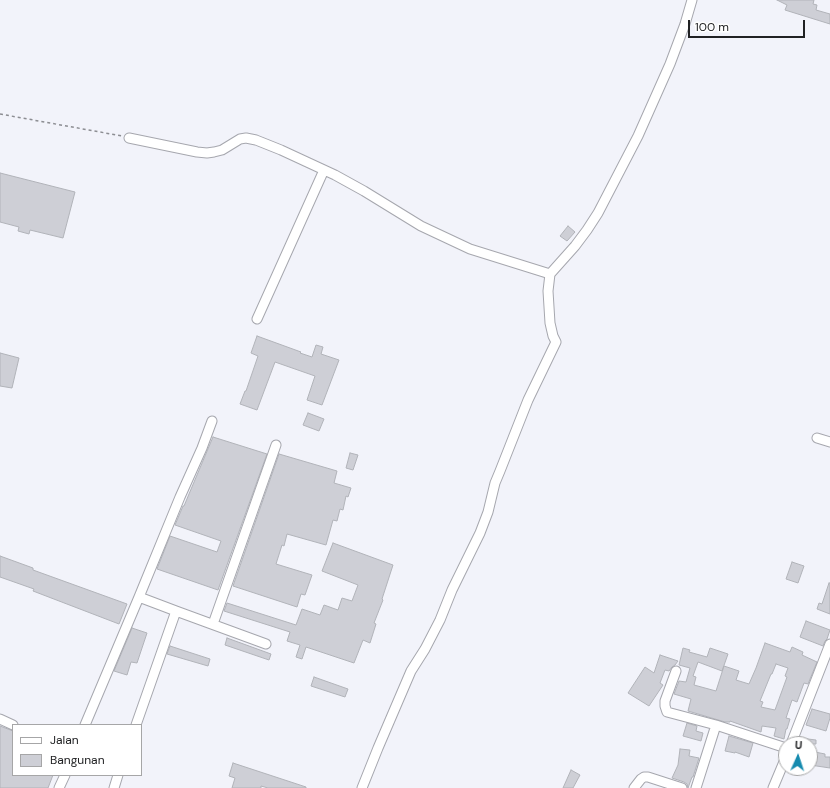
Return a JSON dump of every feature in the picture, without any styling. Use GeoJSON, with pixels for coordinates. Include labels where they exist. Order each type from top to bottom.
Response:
{"type":"FeatureCollection","features":[{"type":"Feature","properties":{"kind":"street"},"geometry":{"type":"LineString","coordinates":[[362,788],[411,671],[425,649],[440,620],[480,533],[500,471],[528,400],[556,342],[550,322],[548,291],[550,274],[575,246],[598,213],[638,136],[670,64],[692,0]]}},
{"type":"Feature","properties":{"kind":"street"},"geometry":{"type":"LineString","coordinates":[[129,138],[207,153],[222,150],[240,139],[251,139],[281,150],[324,170],[364,191],[421,226],[470,249],[550,274]]}},
{"type":"Feature","properties":{"kind":"street"},"geometry":{"type":"LineString","coordinates":[[257,319],[324,170]]}},
{"type":"Feature","properties":{"kind":"street"},"geometry":{"type":"LineString","coordinates":[[85,724],[212,421]]}},
{"type":"Feature","properties":{"kind":"street"},"geometry":{"type":"LineString","coordinates":[[817,438],[830,442]]}},
{"type":"Feature","properties":{"kind":"street"},"geometry":{"type":"LineString","coordinates":[[213,624],[276,445]]}},
{"type":"Feature","properties":{"kind":"street"},"geometry":{"type":"LineString","coordinates":[[139,597],[266,644]]}},
{"type":"Feature","properties":{"kind":"street"},"geometry":{"type":"LineString","coordinates":[[136,724],[176,611]]}},
{"type":"Feature","properties":{"kind":"street"},"geometry":{"type":"LineString","coordinates":[[794,736],[830,644]]}},
{"type":"Feature","properties":{"kind":"street"},"geometry":{"type":"LineString","coordinates":[[676,671],[665,701],[664,706],[667,712],[716,725],[778,745]]}},
{"type":"Feature","properties":{"kind":"street"},"geometry":{"type":"LineString","coordinates":[[0,720],[12,725]]}},
{"type":"Feature","properties":{"kind":"street"},"geometry":{"type":"LineString","coordinates":[[696,788],[716,725]]}},
{"type":"Feature","properties":{"kind":"street"},"geometry":{"type":"LineString","coordinates":[[60,788],[64,776]]}},
{"type":"Feature","properties":{"kind":"street"},"geometry":{"type":"LineString","coordinates":[[114,788],[118,776]]}},
{"type":"Feature","properties":{"kind":"street"},"geometry":{"type":"LineString","coordinates":[[773,788],[778,776]]}},
{"type":"Feature","properties":{"kind":"street"},"geometry":{"type":"LineString","coordinates":[[634,788],[644,777],[652,778],[682,788]]}},
{"type":"Feature","properties":{"kind":"path"},"geometry":{"type":"LineString","coordinates":[[0,114],[129,138]]}},
{"type":"Feature","properties":{"kind":"building"},"geometry":{"type":"Polygon","coordinates":[[[777,0],[814,0],[813,4],[817,5],[816,10],[830,14],[830,24],[785,10],[787,5],[777,0]]]}},
{"type":"Feature","properties":{"kind":"building"},"geometry":{"type":"Polygon","coordinates":[[[0,173],[75,192],[63,238],[30,230],[29,234],[18,231],[19,227],[0,222],[0,173]]]}},
{"type":"Feature","properties":{"kind":"building"},"geometry":{"type":"Polygon","coordinates":[[[568,226],[575,232],[567,241],[560,236],[568,226]]]}},
{"type":"Feature","properties":{"kind":"building"},"geometry":{"type":"Polygon","coordinates":[[[257,336],[312,357],[316,345],[323,347],[321,354],[339,360],[322,405],[307,400],[315,376],[275,362],[257,410],[240,404],[258,356],[251,353],[257,336]]]}},
{"type":"Feature","properties":{"kind":"building"},"geometry":{"type":"Polygon","coordinates":[[[0,353],[19,358],[12,388],[0,386],[0,353]]]}},
{"type":"Feature","properties":{"kind":"building"},"geometry":{"type":"Polygon","coordinates":[[[308,413],[324,419],[319,431],[303,425],[308,413]]]}},
{"type":"Feature","properties":{"kind":"building"},"geometry":{"type":"Polygon","coordinates":[[[213,437],[267,454],[218,590],[157,569],[170,536],[217,552],[221,541],[175,525],[213,437]]]}},
{"type":"Feature","properties":{"kind":"building"},"geometry":{"type":"Polygon","coordinates":[[[350,453],[358,455],[353,470],[346,468],[350,453]]]}},
{"type":"Feature","properties":{"kind":"building"},"geometry":{"type":"Polygon","coordinates":[[[279,454],[337,471],[334,483],[351,488],[348,497],[346,496],[343,510],[340,509],[337,521],[333,520],[326,545],[287,534],[284,546],[282,545],[276,564],[312,575],[305,595],[301,594],[297,607],[233,586],[279,454]]]}},
{"type":"Feature","properties":{"kind":"building"},"geometry":{"type":"Polygon","coordinates":[[[333,543],[393,565],[382,599],[383,600],[374,623],[376,624],[370,643],[363,640],[354,663],[306,647],[302,659],[296,657],[300,645],[287,641],[290,632],[224,611],[227,603],[296,625],[302,609],[320,615],[324,605],[338,610],[342,598],[352,601],[358,585],[322,571],[333,543]]]}},
{"type":"Feature","properties":{"kind":"building"},"geometry":{"type":"Polygon","coordinates":[[[0,556],[33,568],[33,570],[127,604],[119,624],[33,591],[34,589],[0,577],[0,556]]]}},
{"type":"Feature","properties":{"kind":"building"},"geometry":{"type":"Polygon","coordinates":[[[792,562],[804,566],[798,583],[786,579],[792,562]]]}},
{"type":"Feature","properties":{"kind":"building"},"geometry":{"type":"Polygon","coordinates":[[[829,583],[830,614],[817,609],[819,603],[822,604],[829,583]]]}},
{"type":"Feature","properties":{"kind":"building"},"geometry":{"type":"Polygon","coordinates":[[[806,621],[830,630],[823,646],[800,637],[806,621]]]}},
{"type":"Feature","properties":{"kind":"building"},"geometry":{"type":"Polygon","coordinates":[[[132,628],[147,633],[137,663],[131,662],[127,675],[114,671],[132,628]]]}},
{"type":"Feature","properties":{"kind":"building"},"geometry":{"type":"Polygon","coordinates":[[[227,638],[271,654],[269,660],[225,645],[227,638]]]}},
{"type":"Feature","properties":{"kind":"building"},"geometry":{"type":"Polygon","coordinates":[[[765,643],[790,652],[792,647],[803,652],[802,655],[817,662],[808,684],[804,683],[797,702],[792,700],[786,718],[790,719],[785,736],[778,737],[774,736],[776,728],[762,726],[761,732],[730,721],[725,722],[688,711],[691,699],[674,694],[679,681],[686,682],[690,668],[679,665],[683,648],[690,650],[689,652],[707,657],[710,648],[728,654],[722,671],[698,662],[693,676],[696,677],[694,685],[716,691],[724,666],[739,671],[736,680],[749,684],[765,643]],[[776,664],[760,701],[763,702],[761,707],[775,710],[787,677],[785,676],[788,668],[776,664]]]}},
{"type":"Feature","properties":{"kind":"building"},"geometry":{"type":"Polygon","coordinates":[[[170,646],[210,659],[208,666],[167,654],[170,646]]]}},
{"type":"Feature","properties":{"kind":"building"},"geometry":{"type":"Polygon","coordinates":[[[660,655],[678,661],[669,671],[665,670],[660,683],[663,685],[649,706],[628,693],[645,667],[654,673],[660,655]]]}},
{"type":"Feature","properties":{"kind":"building"},"geometry":{"type":"Polygon","coordinates":[[[314,677],[348,689],[345,697],[311,686],[314,677]]]}},
{"type":"Feature","properties":{"kind":"building"},"geometry":{"type":"Polygon","coordinates":[[[812,709],[830,714],[826,731],[806,725],[812,709]]]}},
{"type":"Feature","properties":{"kind":"building"},"geometry":{"type":"Polygon","coordinates":[[[687,723],[697,726],[696,731],[703,733],[701,741],[683,736],[687,723]]]}},
{"type":"Feature","properties":{"kind":"building"},"geometry":{"type":"Polygon","coordinates":[[[0,726],[12,731],[12,776],[53,776],[48,788],[0,788],[0,726]]]}},
{"type":"Feature","properties":{"kind":"building"},"geometry":{"type":"Polygon","coordinates":[[[729,736],[753,743],[749,757],[735,752],[725,751],[729,736]]]}},
{"type":"Feature","properties":{"kind":"building"},"geometry":{"type":"Polygon","coordinates":[[[680,749],[690,750],[689,756],[699,758],[688,788],[687,784],[684,782],[672,778],[678,765],[680,749]]]}},
{"type":"Feature","properties":{"kind":"building"},"geometry":{"type":"Polygon","coordinates":[[[818,753],[825,754],[825,757],[830,757],[830,768],[818,766],[818,753]]]}},
{"type":"Feature","properties":{"kind":"building"},"geometry":{"type":"Polygon","coordinates":[[[233,763],[306,788],[268,788],[261,786],[261,788],[232,788],[235,778],[229,776],[233,763]]]}},
{"type":"Feature","properties":{"kind":"building"},"geometry":{"type":"Polygon","coordinates":[[[571,770],[580,775],[573,788],[563,788],[571,770]]]}}]}
